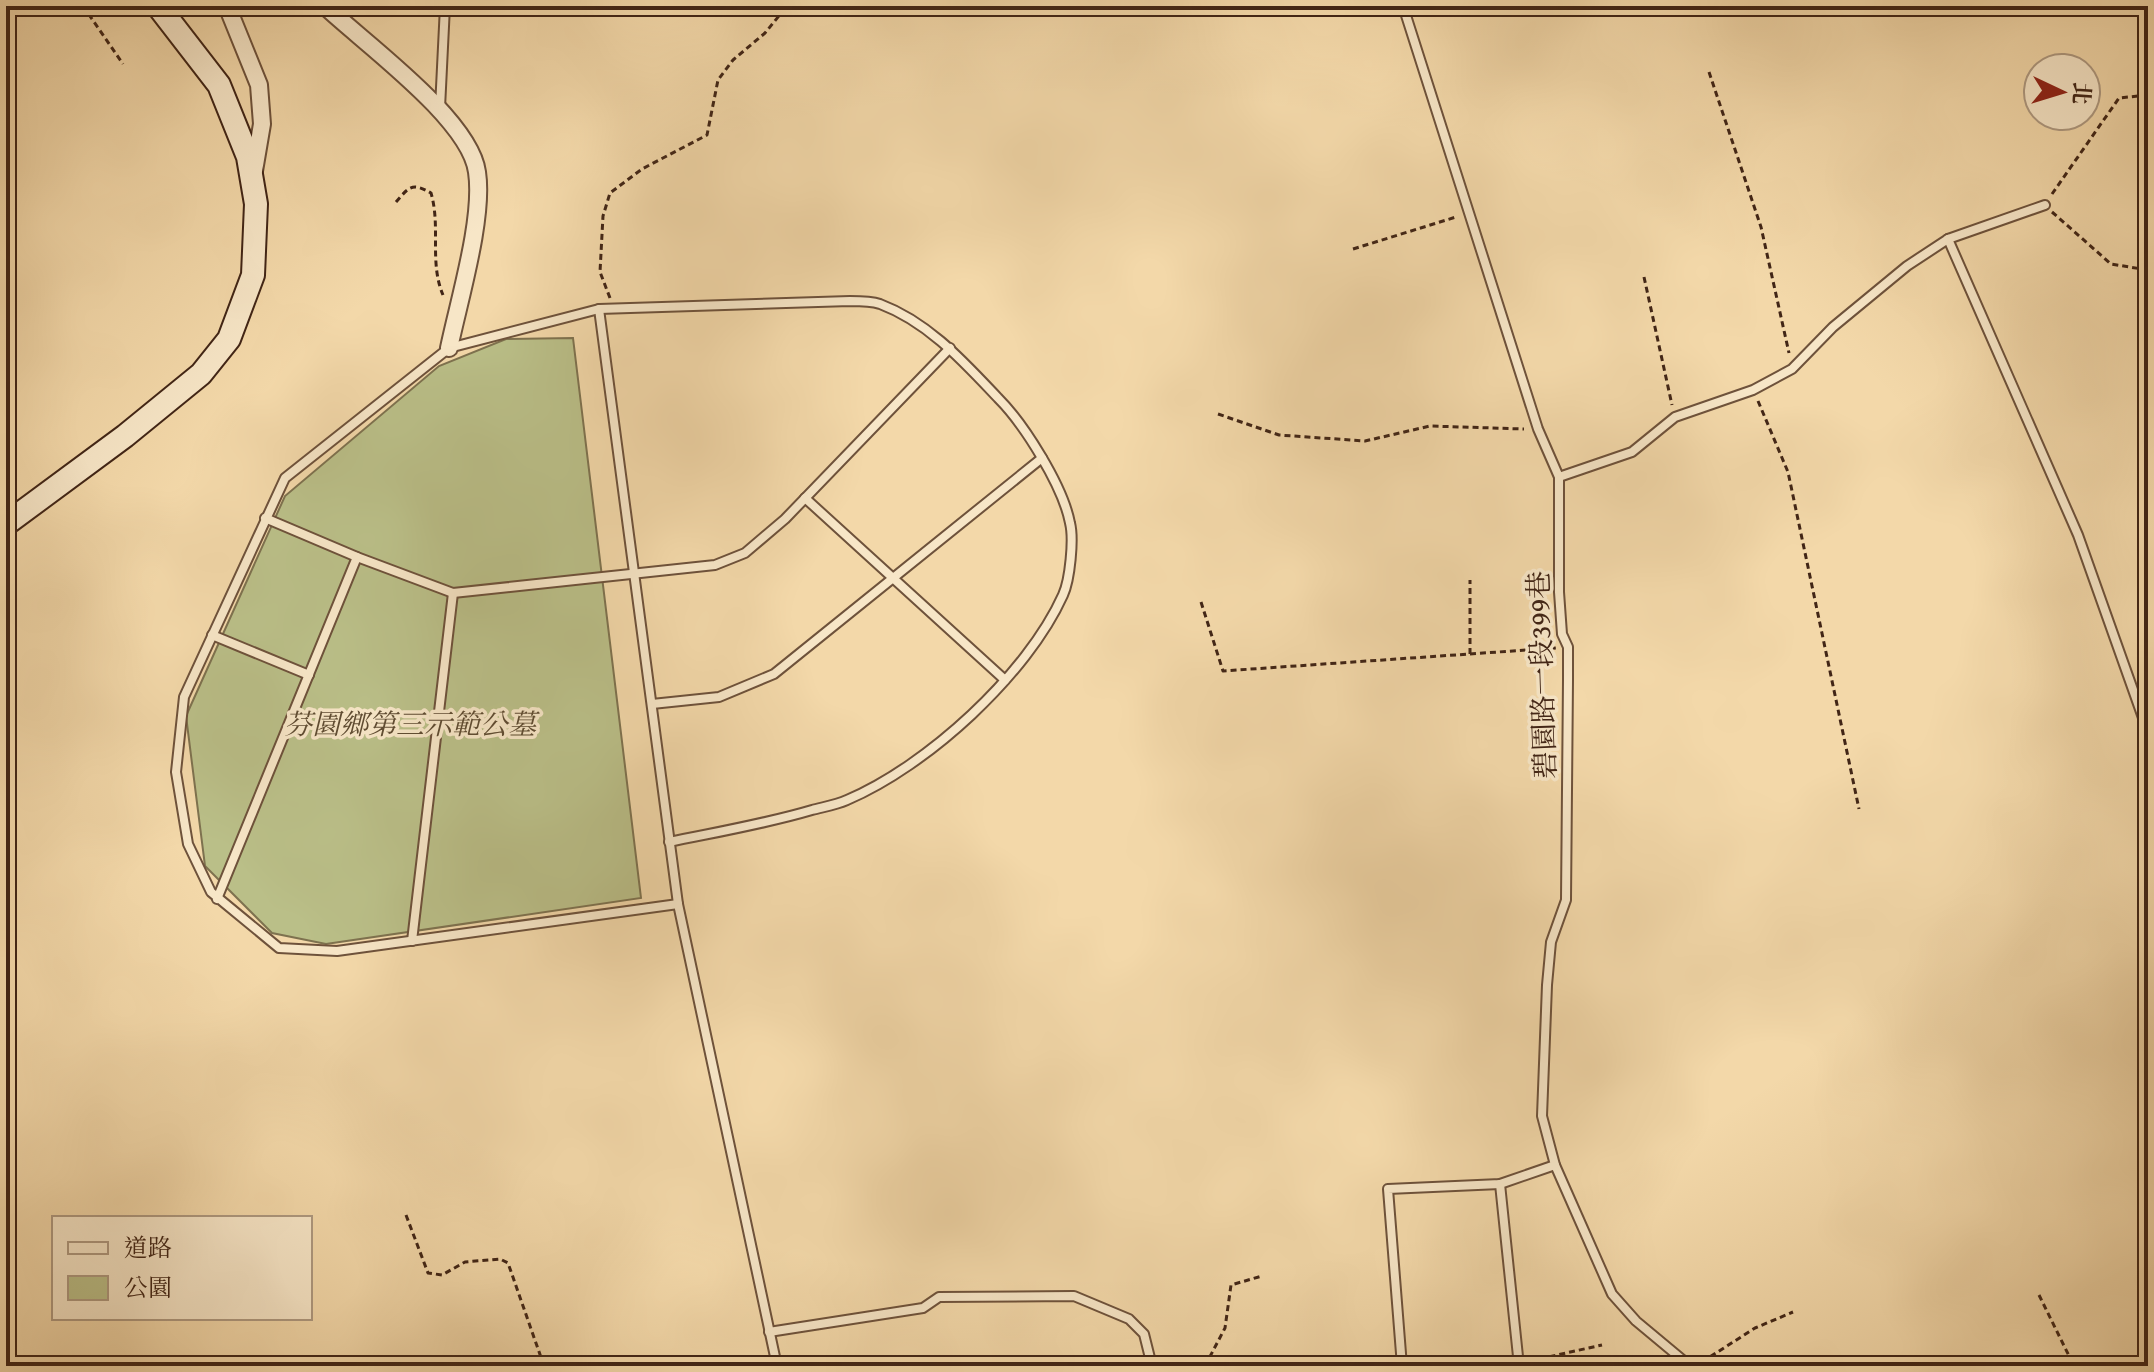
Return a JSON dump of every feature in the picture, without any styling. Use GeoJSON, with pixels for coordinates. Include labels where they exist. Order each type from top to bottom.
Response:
{"type":"FeatureCollection","features":[{"type":"Feature","properties":{"kind":"main road"},"geometry":{"type":"LineString","coordinates":[[6,524],[125,436],[201,374],[229,339],[253,275],[256,204],[248,157],[219,85],[158,6]]}},
{"type":"Feature","properties":{"kind":"street"},"geometry":{"type":"LineString","coordinates":[[227,6],[259,85],[262,124],[252,180]]}},
{"type":"Feature","properties":{"kind":"street"},"geometry":{"type":"LineString","coordinates":[[325,6],[440,108],[468,147],[477,170],[477,209],[449,348]]}},
{"type":"Feature","properties":{"kind":"lane"},"geometry":{"type":"LineString","coordinates":[[440,108],[445,6]]}},
{"type":"Feature","properties":{"kind":"lane","name":"碧園路一段399巷"},"geometry":{"type":"LineString","coordinates":[[1403,6],[1538,429],[1559,477],[1559,592],[1562,634],[1568,647],[1566,900],[1551,942],[1542,1116],[1555,1165],[1612,1294],[1636,1321],[1690,1366]]}},
{"type":"Feature","properties":{"kind":"lane"},"geometry":{"type":"LineString","coordinates":[[1559,477],[1632,452],[1675,417],[1753,390],[1792,369],[1833,327],[1907,266],[1948,239],[2045,205]]}},
{"type":"Feature","properties":{"kind":"lane"},"geometry":{"type":"LineString","coordinates":[[1948,239],[2078,535],[2148,732]]}},
{"type":"Feature","properties":{"kind":"lane"},"geometry":{"type":"LineString","coordinates":[[669,842],[777,820],[846,801],[915,763],[964,723],[1005,680],[1040,635],[1065,592],[1071,524],[1042,458],[1007,407],[950,348],[918,324],[878,303],[850,301],[599,309],[449,348],[285,478],[184,697],[176,772],[188,844],[217,899],[279,948],[337,951],[678,904]]}},
{"type":"Feature","properties":{"kind":"lane"},"geometry":{"type":"LineString","coordinates":[[599,309],[678,904],[777,1366]]}},
{"type":"Feature","properties":{"kind":"lane"},"geometry":{"type":"LineString","coordinates":[[265,518],[453,593],[715,565],[745,553],[805,498],[950,348]]}},
{"type":"Feature","properties":{"kind":"lane"},"geometry":{"type":"LineString","coordinates":[[652,704],[719,697],[774,674],[1042,458]]}},
{"type":"Feature","properties":{"kind":"lane"},"geometry":{"type":"LineString","coordinates":[[805,498],[1005,680]]}},
{"type":"Feature","properties":{"kind":"lane"},"geometry":{"type":"LineString","coordinates":[[217,899],[357,557]]}},
{"type":"Feature","properties":{"kind":"lane"},"geometry":{"type":"LineString","coordinates":[[412,941],[453,593]]}},
{"type":"Feature","properties":{"kind":"lane"},"geometry":{"type":"LineString","coordinates":[[212,635],[309,675]]}},
{"type":"Feature","properties":{"kind":"lane"},"geometry":{"type":"LineString","coordinates":[[1402,1366],[1388,1189],[1500,1184],[1555,1165]]}},
{"type":"Feature","properties":{"kind":"lane"},"geometry":{"type":"LineString","coordinates":[[1500,1184],[1519,1365]]}},
{"type":"Feature","properties":{"kind":"lane"},"geometry":{"type":"LineString","coordinates":[[769,1332],[923,1308],[939,1297],[1074,1296],[1129,1319],[1144,1334],[1152,1366]]}},
{"type":"Feature","properties":{"kind":"path"},"geometry":{"type":"LineString","coordinates":[[83,6],[123,64]]}},
{"type":"Feature","properties":{"kind":"path"},"geometry":{"type":"LineString","coordinates":[[612,308],[609,291],[600,272],[603,216],[610,193],[642,169],[707,135],[718,80],[733,60],[765,33],[787,6]]}},
{"type":"Feature","properties":{"kind":"path"},"geometry":{"type":"LineString","coordinates":[[843,6],[890,12],[902,6]]}},
{"type":"Feature","properties":{"kind":"path"},"geometry":{"type":"LineString","coordinates":[[1709,72],[1761,227],[1792,369]]}},
{"type":"Feature","properties":{"kind":"path"},"geometry":{"type":"LineString","coordinates":[[2148,95],[2119,98],[2045,205],[2111,264],[2148,270]]}},
{"type":"Feature","properties":{"kind":"path"},"geometry":{"type":"LineString","coordinates":[[396,202],[408,188],[420,186],[431,193],[436,209],[437,279],[455,321]]}},
{"type":"Feature","properties":{"kind":"path"},"geometry":{"type":"LineString","coordinates":[[1353,249],[1470,213]]}},
{"type":"Feature","properties":{"kind":"path"},"geometry":{"type":"LineString","coordinates":[[1644,277],[1675,417]]}},
{"type":"Feature","properties":{"kind":"path"},"geometry":{"type":"LineString","coordinates":[[1753,390],[1788,472],[1859,809]]}},
{"type":"Feature","properties":{"kind":"path"},"geometry":{"type":"LineString","coordinates":[[1218,414],[1279,435],[1365,441],[1430,426],[1538,429]]}},
{"type":"Feature","properties":{"kind":"path"},"geometry":{"type":"LineString","coordinates":[[1470,580],[1470,654]]}},
{"type":"Feature","properties":{"kind":"path"},"geometry":{"type":"LineString","coordinates":[[1201,602],[1223,671],[1568,647]]}},
{"type":"Feature","properties":{"kind":"path"},"geometry":{"type":"LineString","coordinates":[[406,1215],[428,1273],[442,1275],[465,1262],[480,1260],[500,1259],[508,1263],[544,1366]]}},
{"type":"Feature","properties":{"kind":"path"},"geometry":{"type":"LineString","coordinates":[[1205,1366],[1225,1328],[1231,1285],[1262,1276]]}},
{"type":"Feature","properties":{"kind":"path"},"geometry":{"type":"LineString","coordinates":[[2039,1295],[2074,1366]]}},
{"type":"Feature","properties":{"kind":"path"},"geometry":{"type":"LineString","coordinates":[[1696,1366],[1755,1328],[1793,1312]]}},
{"type":"Feature","properties":{"kind":"path"},"geometry":{"type":"LineString","coordinates":[[1519,1365],[1602,1345]]}},
{"type":"Feature","properties":{"kind":"path"},"geometry":{"type":"LineString","coordinates":[[6,1359],[8,1366]]}},
{"type":"Feature","properties":{"kind":"green space","name":"芬園鄉第三示範公墓"},"geometry":{"type":"Polygon","coordinates":[[[573,338],[641,898],[326,944],[272,933],[205,866],[186,716],[285,496],[439,366],[506,339],[573,338]]]}}]}
